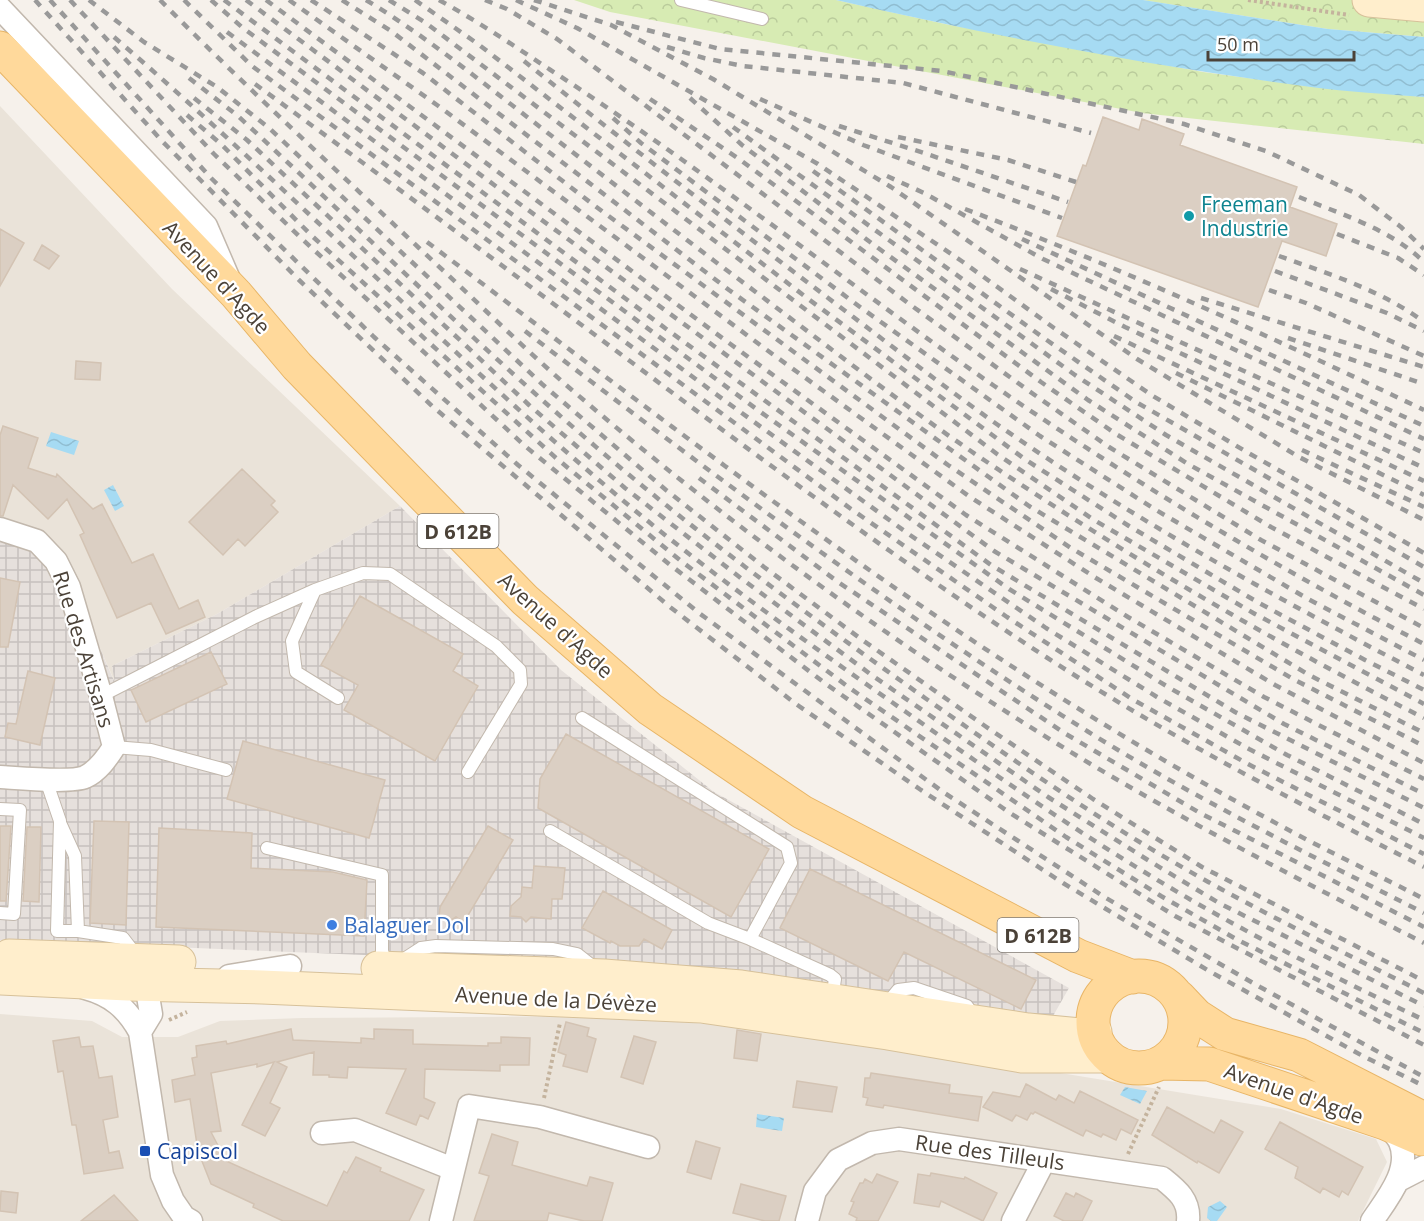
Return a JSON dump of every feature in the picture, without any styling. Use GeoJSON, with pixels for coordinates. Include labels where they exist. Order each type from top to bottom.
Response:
{"type":"FeatureCollection","features":[{"type":"Feature","properties":{"kind":"main road"},"geometry":{"type":"LineString","coordinates":[[1363,8],[1424,5]]}},
{"type":"Feature","properties":{"kind":"main road","name":"Avenue d'Agde"},"geometry":{"type":"LineString","coordinates":[[0,48],[236,294],[297,366],[525,600],[650,709],[802,812],[1078,956],[1133,977]]}},
{"type":"Feature","properties":{"kind":"main road","name":"D 612B"},"geometry":{"type":"LineString","coordinates":[[1078,956],[1101,998]]}},
{"type":"Feature","properties":{"kind":"main road","name":"Avenue de la Dévèze"},"geometry":{"type":"LineString","coordinates":[[0,957],[139,995],[290,966],[604,976],[741,987],[1028,1030],[1080,1035],[1103,1055]]}},
{"type":"Feature","properties":{"kind":"main road"},"geometry":{"type":"LineString","coordinates":[[1133,977],[1146,977],[1159,981],[1179,997],[1184,1012],[1185,1027],[1181,1042],[1173,1054],[1161,1063],[1147,1068],[1133,1068],[1119,1064],[1103,1055],[1093,1020],[1095,1009],[1109,988],[1133,977]]}},
{"type":"Feature","properties":{"kind":"main road","name":"Avenue de la Dévèze"},"geometry":{"type":"LineString","coordinates":[[0,978],[57,981],[139,995],[262,987],[701,1005],[1022,1056],[1103,1055]]}},
{"type":"Feature","properties":{"kind":"main road","name":"Avenue d'Agde"},"geometry":{"type":"LineString","coordinates":[[1179,997],[1197,1016],[1225,1034],[1299,1055],[1424,1119]]}},
{"type":"Feature","properties":{"kind":"main road","name":"Avenue d'Agde"},"geometry":{"type":"LineString","coordinates":[[1161,1063],[1209,1064],[1424,1139]]}},
{"type":"Feature","properties":{"kind":"street"},"geometry":{"type":"LineString","coordinates":[[0,8],[206,226],[236,294]]}},
{"type":"Feature","properties":{"kind":"street","name":"Rue des Artisans"},"geometry":{"type":"LineString","coordinates":[[0,529],[37,541],[56,561],[69,587],[114,747],[106,761],[84,777],[46,780],[0,777]]}},
{"type":"Feature","properties":{"kind":"street"},"geometry":{"type":"LineString","coordinates":[[139,995],[162,1175],[173,1201],[184,1217],[192,1221]]}},
{"type":"Feature","properties":{"kind":"street"},"geometry":{"type":"LineString","coordinates":[[441,1221],[468,1106],[540,1117],[648,1147]]}},
{"type":"Feature","properties":{"kind":"street"},"geometry":{"type":"LineString","coordinates":[[1385,1124],[1399,1140],[1401,1146],[1399,1180]]}},
{"type":"Feature","properties":{"kind":"street"},"geometry":{"type":"LineString","coordinates":[[322,1133],[355,1130],[453,1169]]}},
{"type":"Feature","properties":{"kind":"street","name":"Rue des Tilleuls"},"geometry":{"type":"LineString","coordinates":[[807,1221],[815,1191],[838,1160],[872,1143],[899,1139],[1162,1178],[1182,1194],[1189,1212],[1188,1221]]}},
{"type":"Feature","properties":{"kind":"street"},"geometry":{"type":"LineString","coordinates":[[1013,1221],[1044,1161]]}},
{"type":"Feature","properties":{"kind":"street"},"geometry":{"type":"LineString","coordinates":[[1372,1221],[1399,1180],[1424,1167]]}},
{"type":"Feature","properties":{"kind":"lane"},"geometry":{"type":"LineString","coordinates":[[681,0],[762,19]]}},
{"type":"Feature","properties":{"kind":"lane"},"geometry":{"type":"LineString","coordinates":[[101,696],[255,616],[315,590],[363,573],[390,574],[496,646],[520,670],[521,684],[468,772]]}},
{"type":"Feature","properties":{"kind":"lane"},"geometry":{"type":"LineString","coordinates":[[315,590],[292,641],[296,672],[338,698]]}},
{"type":"Feature","properties":{"kind":"lane"},"geometry":{"type":"LineString","coordinates":[[582,718],[787,847],[791,863],[750,939]]}},
{"type":"Feature","properties":{"kind":"lane"},"geometry":{"type":"LineString","coordinates":[[114,747],[151,750],[226,770]]}},
{"type":"Feature","properties":{"kind":"lane"},"geometry":{"type":"LineString","coordinates":[[46,780],[75,856],[78,932]]}},
{"type":"Feature","properties":{"kind":"lane"},"geometry":{"type":"LineString","coordinates":[[0,809],[20,810],[14,914],[0,913]]}},
{"type":"Feature","properties":{"kind":"lane"},"geometry":{"type":"LineString","coordinates":[[60,821],[57,932],[78,932],[123,938],[139,995]]}},
{"type":"Feature","properties":{"kind":"lane"},"geometry":{"type":"LineString","coordinates":[[550,831],[708,923],[750,939],[835,979],[832,999]]}},
{"type":"Feature","properties":{"kind":"lane"},"geometry":{"type":"LineString","coordinates":[[267,848],[382,874],[382,951],[388,969]]}},
{"type":"Feature","properties":{"kind":"path"},"geometry":{"type":"LineString","coordinates":[[1248,0],[1363,8]]}},
{"type":"Feature","properties":{"kind":"path"},"geometry":{"type":"LineString","coordinates":[[540,1117],[565,999]]}},
{"type":"Feature","properties":{"kind":"path"},"geometry":{"type":"LineString","coordinates":[[1103,1055],[1160,1085],[1120,1171]]}},
{"type":"Feature","properties":{"kind":"shaded area"},"geometry":{"type":"Polygon","coordinates":[[[0,106],[172,289],[400,506],[217,614],[112,666],[117,687],[53,540],[0,524],[0,106]]]}},
{"type":"Feature","properties":{"kind":"shaded area"},"geometry":{"type":"Polygon","coordinates":[[[400,506],[561,670],[714,792],[1069,988],[1053,1016],[604,965],[0,940],[0,524],[53,540],[115,683],[112,666],[217,614],[400,506]]]}},
{"type":"Feature","properties":{"kind":"shaded area"},"geometry":{"type":"Polygon","coordinates":[[[0,1014],[92,1021],[122,1037],[178,1037],[220,1021],[302,1018],[606,1016],[809,1032],[1281,1109],[1376,1139],[1387,1162],[1358,1221],[0,1221],[0,1014]]]}},
{"type":"Feature","properties":{"kind":"green space"},"geometry":{"type":"Polygon","coordinates":[[[574,0],[836,0],[945,24],[1203,72],[1314,87],[1424,97],[1424,144],[1142,113],[610,12],[574,0]]]}},
{"type":"Feature","properties":{"kind":"green space"},"geometry":{"type":"Polygon","coordinates":[[[1142,0],[1369,0],[1424,5],[1424,37],[1328,29],[1142,0]]]}},
{"type":"Feature","properties":{"kind":"water"},"geometry":{"type":"Polygon","coordinates":[[[836,0],[1143,0],[1328,29],[1424,37],[1424,97],[1325,89],[1191,70],[1013,38],[836,0]]]}},
{"type":"Feature","properties":{"kind":"water"},"geometry":{"type":"Polygon","coordinates":[[[51,432],[79,441],[74,455],[46,446],[51,432]]]}},
{"type":"Feature","properties":{"kind":"water"},"geometry":{"type":"Polygon","coordinates":[[[113,485],[124,506],[115,511],[104,490],[113,485]]]}},
{"type":"Feature","properties":{"kind":"water"},"geometry":{"type":"Polygon","coordinates":[[[1125,1087],[1147,1091],[1140,1104],[1120,1095],[1125,1087]]]}},
{"type":"Feature","properties":{"kind":"water"},"geometry":{"type":"Polygon","coordinates":[[[757,1114],[784,1118],[782,1131],[756,1127],[757,1114]]]}},
{"type":"Feature","properties":{"kind":"water"},"geometry":{"type":"Polygon","coordinates":[[[1220,1201],[1227,1207],[1217,1221],[1211,1221],[1207,1218],[1208,1207],[1220,1201]]]}},
{"type":"Feature","properties":{"kind":"building","name":"Freeman Industrie"},"geometry":{"type":"Polygon","coordinates":[[[1103,117],[1139,130],[1142,119],[1184,134],[1180,145],[1297,187],[1290,207],[1337,224],[1326,256],[1282,241],[1258,307],[1057,236],[1083,165],[1086,166],[1103,117]]]}},
{"type":"Feature","properties":{"kind":"building"},"geometry":{"type":"Polygon","coordinates":[[[0,229],[24,243],[0,286],[0,229]]]}},
{"type":"Feature","properties":{"kind":"building"},"geometry":{"type":"Polygon","coordinates":[[[42,245],[59,256],[49,269],[34,260],[42,245]]]}},
{"type":"Feature","properties":{"kind":"building"},"geometry":{"type":"Polygon","coordinates":[[[76,361],[101,363],[100,380],[75,379],[76,361]]]}},
{"type":"Feature","properties":{"kind":"building"},"geometry":{"type":"Polygon","coordinates":[[[3,426],[38,438],[28,468],[56,477],[57,474],[93,509],[102,504],[132,563],[153,554],[179,609],[198,600],[205,617],[166,634],[151,603],[117,618],[80,535],[84,533],[67,499],[48,519],[13,485],[3,516],[0,516],[0,435],[3,426]]]}},
{"type":"Feature","properties":{"kind":"building"},"geometry":{"type":"Polygon","coordinates":[[[242,469],[275,501],[271,505],[278,512],[245,546],[238,539],[223,555],[189,522],[242,469]]]}},
{"type":"Feature","properties":{"kind":"building"},"geometry":{"type":"Polygon","coordinates":[[[0,578],[20,582],[8,647],[0,647],[0,578]]]}},
{"type":"Feature","properties":{"kind":"building"},"geometry":{"type":"Polygon","coordinates":[[[360,596],[463,654],[453,671],[478,686],[435,761],[344,710],[358,685],[321,665],[360,596]]]}},
{"type":"Feature","properties":{"kind":"building"},"geometry":{"type":"Polygon","coordinates":[[[211,652],[227,684],[146,722],[131,690],[211,652]]]}},
{"type":"Feature","properties":{"kind":"building"},"geometry":{"type":"Polygon","coordinates":[[[28,671],[55,678],[40,745],[5,737],[8,723],[16,724],[28,671]]]}},
{"type":"Feature","properties":{"kind":"building"},"geometry":{"type":"Polygon","coordinates":[[[566,734],[769,849],[731,917],[538,808],[540,779],[566,734]]]}},
{"type":"Feature","properties":{"kind":"building"},"geometry":{"type":"Polygon","coordinates":[[[243,741],[385,780],[369,838],[227,799],[243,741]]]}},
{"type":"Feature","properties":{"kind":"building"},"geometry":{"type":"Polygon","coordinates":[[[94,821],[129,822],[126,925],[90,923],[94,821]]]}},
{"type":"Feature","properties":{"kind":"building"},"geometry":{"type":"Polygon","coordinates":[[[0,826],[11,826],[6,901],[0,901],[0,826]]]}},
{"type":"Feature","properties":{"kind":"building"},"geometry":{"type":"Polygon","coordinates":[[[488,826],[513,840],[464,922],[456,917],[448,922],[439,917],[440,907],[488,826]]]}},
{"type":"Feature","properties":{"kind":"building"},"geometry":{"type":"Polygon","coordinates":[[[27,827],[41,827],[39,902],[23,901],[27,827]]]}},
{"type":"Feature","properties":{"kind":"building"},"geometry":{"type":"Polygon","coordinates":[[[159,828],[252,833],[251,868],[333,872],[367,880],[364,936],[156,927],[159,828]]]}},
{"type":"Feature","properties":{"kind":"building"},"geometry":{"type":"Polygon","coordinates":[[[534,866],[565,868],[562,899],[552,899],[551,919],[531,917],[526,922],[521,917],[510,916],[511,906],[521,897],[522,887],[532,888],[534,866]]]}},
{"type":"Feature","properties":{"kind":"building"},"geometry":{"type":"Polygon","coordinates":[[[810,869],[1036,980],[1021,1009],[904,952],[888,981],[780,928],[810,869]]]}},
{"type":"Feature","properties":{"kind":"building"},"geometry":{"type":"Polygon","coordinates":[[[603,891],[672,930],[662,949],[644,939],[639,946],[620,946],[582,928],[603,891]]]}},
{"type":"Feature","properties":{"kind":"building"},"geometry":{"type":"Polygon","coordinates":[[[566,1022],[589,1028],[587,1036],[596,1039],[587,1072],[563,1066],[566,1055],[558,1052],[566,1022]]]}},
{"type":"Feature","properties":{"kind":"building"},"geometry":{"type":"Polygon","coordinates":[[[291,1029],[293,1040],[361,1043],[361,1038],[374,1039],[374,1029],[413,1030],[413,1044],[488,1046],[488,1043],[501,1043],[501,1037],[530,1038],[529,1065],[500,1065],[500,1071],[425,1069],[424,1098],[435,1103],[428,1119],[420,1115],[416,1125],[386,1113],[406,1069],[348,1067],[347,1078],[313,1075],[314,1052],[277,1062],[287,1067],[270,1103],[280,1108],[265,1136],[242,1125],[274,1062],[257,1067],[257,1064],[211,1073],[221,1131],[211,1132],[226,1161],[327,1206],[344,1171],[347,1173],[356,1157],[381,1168],[380,1171],[424,1190],[409,1221],[283,1221],[253,1207],[254,1204],[211,1184],[198,1151],[190,1099],[175,1102],[172,1080],[195,1075],[192,1058],[197,1057],[196,1046],[226,1041],[227,1044],[291,1029]]]}},
{"type":"Feature","properties":{"kind":"building"},"geometry":{"type":"Polygon","coordinates":[[[737,1030],[761,1034],[757,1061],[734,1058],[737,1030]]]}},
{"type":"Feature","properties":{"kind":"building"},"geometry":{"type":"Polygon","coordinates":[[[634,1036],[656,1042],[643,1084],[621,1077],[634,1036]]]}},
{"type":"Feature","properties":{"kind":"building"},"geometry":{"type":"Polygon","coordinates":[[[79,1037],[81,1047],[93,1046],[99,1078],[112,1076],[118,1117],[103,1120],[109,1153],[119,1151],[123,1168],[84,1174],[76,1125],[72,1125],[63,1071],[58,1072],[53,1041],[79,1037]]]}},
{"type":"Feature","properties":{"kind":"building"},"geometry":{"type":"Polygon","coordinates":[[[871,1073],[950,1085],[949,1093],[982,1097],[978,1121],[884,1105],[883,1108],[866,1105],[868,1098],[863,1097],[865,1078],[870,1078],[871,1073]]]}},
{"type":"Feature","properties":{"kind":"building"},"geometry":{"type":"Polygon","coordinates":[[[797,1081],[837,1087],[832,1112],[793,1107],[797,1081]]]}},
{"type":"Feature","properties":{"kind":"building"},"geometry":{"type":"Polygon","coordinates":[[[1026,1084],[1056,1100],[1059,1095],[1074,1103],[1080,1091],[1138,1120],[1131,1134],[1121,1129],[1116,1140],[1103,1134],[1101,1137],[1086,1130],[1083,1136],[1035,1112],[1031,1113],[1027,1120],[1016,1115],[1012,1121],[983,1107],[993,1092],[1020,1097],[1026,1084]]]}},
{"type":"Feature","properties":{"kind":"building"},"geometry":{"type":"Polygon","coordinates":[[[1167,1107],[1214,1133],[1221,1120],[1243,1132],[1219,1173],[1198,1161],[1197,1163],[1152,1135],[1167,1107]]]}},
{"type":"Feature","properties":{"kind":"building"},"geometry":{"type":"Polygon","coordinates":[[[1280,1122],[1363,1167],[1348,1195],[1342,1191],[1339,1197],[1323,1188],[1320,1193],[1295,1178],[1298,1167],[1265,1149],[1280,1122]]]}},
{"type":"Feature","properties":{"kind":"building"},"geometry":{"type":"Polygon","coordinates":[[[492,1134],[518,1142],[512,1165],[587,1186],[590,1177],[613,1183],[602,1221],[584,1221],[549,1213],[547,1221],[474,1221],[489,1176],[479,1173],[492,1134]]]}},
{"type":"Feature","properties":{"kind":"building"},"geometry":{"type":"Polygon","coordinates":[[[696,1141],[720,1148],[711,1179],[687,1172],[696,1141]]]}},
{"type":"Feature","properties":{"kind":"building"},"geometry":{"type":"Polygon","coordinates":[[[931,1173],[964,1179],[965,1177],[997,1193],[983,1221],[941,1201],[939,1207],[914,1203],[918,1174],[930,1176],[931,1173]]]}},
{"type":"Feature","properties":{"kind":"building"},"geometry":{"type":"Polygon","coordinates":[[[877,1174],[898,1182],[878,1221],[856,1221],[857,1218],[849,1214],[854,1202],[851,1201],[860,1183],[863,1183],[865,1179],[872,1183],[877,1174]]]}},
{"type":"Feature","properties":{"kind":"building"},"geometry":{"type":"Polygon","coordinates":[[[741,1184],[786,1196],[779,1221],[765,1221],[733,1213],[741,1184]]]}},
{"type":"Feature","properties":{"kind":"building"},"geometry":{"type":"Polygon","coordinates":[[[1,1191],[18,1193],[16,1213],[0,1211],[1,1191]]]}},
{"type":"Feature","properties":{"kind":"building"},"geometry":{"type":"Polygon","coordinates":[[[1066,1193],[1074,1197],[1076,1193],[1092,1201],[1082,1221],[1064,1221],[1054,1216],[1066,1193]]]}},
{"type":"Feature","properties":{"kind":"building"},"geometry":{"type":"Polygon","coordinates":[[[114,1195],[138,1221],[81,1221],[114,1195]]]}},
{"type":"Feature","properties":{"kind":"railway"},"geometry":{"type":"LineString","coordinates":[[35,0],[162,141],[299,280],[432,406],[670,607],[796,704],[921,790],[1063,883],[1209,971],[1361,1055],[1424,1086]]}},
{"type":"Feature","properties":{"kind":"railway"},"geometry":{"type":"LineString","coordinates":[[50,0],[211,178],[374,337],[518,465],[699,613],[943,792],[1106,898],[1260,987],[1424,1077]]}},
{"type":"Feature","properties":{"kind":"railway"},"geometry":{"type":"LineString","coordinates":[[70,0],[214,154],[300,237],[525,446],[669,564],[826,684],[1010,813],[1175,916],[1424,1045]]}},
{"type":"Feature","properties":{"kind":"railway"},"geometry":{"type":"LineString","coordinates":[[89,0],[144,42],[217,87],[269,128],[542,384],[666,490],[861,639],[1093,799],[1202,867],[1424,981]]}},
{"type":"Feature","properties":{"kind":"railway"},"geometry":{"type":"LineString","coordinates":[[160,0],[288,125],[565,384],[678,478],[795,568],[916,653],[1087,762],[1230,842],[1424,943]]}},
{"type":"Feature","properties":{"kind":"railway"},"geometry":{"type":"LineString","coordinates":[[184,0],[252,66],[851,509],[1007,617],[1132,699],[1248,764],[1424,854]]}},
{"type":"Feature","properties":{"kind":"railway"},"geometry":{"type":"LineString","coordinates":[[211,0],[243,28],[755,408],[1009,589],[1168,687],[1287,755],[1424,824]]}},
{"type":"Feature","properties":{"kind":"railway"},"geometry":{"type":"LineString","coordinates":[[224,0],[669,331],[991,565],[1235,712],[1424,808]]}},
{"type":"Feature","properties":{"kind":"railway"},"geometry":{"type":"LineString","coordinates":[[246,0],[509,196],[994,551],[1284,724],[1424,794]]}},
{"type":"Feature","properties":{"kind":"railway"},"geometry":{"type":"LineString","coordinates":[[266,0],[729,343],[966,515],[1128,617],[1264,697],[1424,779]]}},
{"type":"Feature","properties":{"kind":"railway"},"geometry":{"type":"LineString","coordinates":[[289,0],[437,105],[771,353],[970,497],[1096,578],[1275,685],[1424,763]]}},
{"type":"Feature","properties":{"kind":"railway"},"geometry":{"type":"LineString","coordinates":[[311,0],[423,73],[595,206],[948,465],[1071,548],[1293,679],[1424,746]]}},
{"type":"Feature","properties":{"kind":"railway"},"geometry":{"type":"LineString","coordinates":[[342,0],[391,31],[729,290],[1029,506],[1309,675],[1424,733]]}},
{"type":"Feature","properties":{"kind":"railway"},"geometry":{"type":"LineString","coordinates":[[366,0],[443,52],[721,266],[966,448],[1104,538],[1209,601],[1262,632],[1424,718]]}},
{"type":"Feature","properties":{"kind":"railway"},"geometry":{"type":"LineString","coordinates":[[389,0],[426,23],[997,454],[1094,520],[1255,614],[1424,704]]}},
{"type":"Feature","properties":{"kind":"railway"},"geometry":{"type":"LineString","coordinates":[[415,0],[478,44],[807,298],[1026,460],[1129,526],[1259,603],[1424,690]]}},
{"type":"Feature","properties":{"kind":"railway"},"geometry":{"type":"LineString","coordinates":[[439,0],[508,42],[647,135],[935,344],[1053,426],[1235,540],[1424,644]]}},
{"type":"Feature","properties":{"kind":"railway"},"geometry":{"type":"LineString","coordinates":[[485,0],[507,9],[557,39],[908,303],[1109,447],[1261,540],[1424,628]]}},
{"type":"Feature","properties":{"kind":"railway"},"geometry":{"type":"LineString","coordinates":[[516,0],[577,28],[818,164],[963,262],[1153,396],[1424,553]]}},
{"type":"Feature","properties":{"kind":"railway"},"geometry":{"type":"LineString","coordinates":[[534,0],[611,25],[713,79],[891,187],[1137,359],[1299,457],[1424,520]]}},
{"type":"Feature","properties":{"kind":"railway"},"geometry":{"type":"LineString","coordinates":[[616,22],[720,49],[942,71],[1184,124],[1266,151],[1359,195],[1401,227],[1424,249]]}},
{"type":"Feature","properties":{"kind":"railway"},"geometry":{"type":"LineString","coordinates":[[227,32],[728,403],[910,535],[1046,628],[1157,697],[1249,749],[1424,838]]}},
{"type":"Feature","properties":{"kind":"railway"},"geometry":{"type":"LineString","coordinates":[[114,37],[251,160],[520,411],[660,531],[751,601],[965,754],[1115,854],[1248,932],[1424,1020]]}},
{"type":"Feature","properties":{"kind":"railway"},"geometry":{"type":"LineString","coordinates":[[667,47],[743,66],[903,83],[1091,133]]}},
{"type":"Feature","properties":{"kind":"railway"},"geometry":{"type":"LineString","coordinates":[[524,61],[760,246],[938,381],[1049,460],[1207,557],[1424,675]]}},
{"type":"Feature","properties":{"kind":"railway"},"geometry":{"type":"LineString","coordinates":[[189,78],[238,116],[486,349],[587,439],[709,539],[780,593],[980,736],[1119,829],[1250,905],[1424,993]]}},
{"type":"Feature","properties":{"kind":"railway"},"geometry":{"type":"LineString","coordinates":[[255,84],[802,488],[984,616],[1092,686],[1185,741],[1424,867]]}},
{"type":"Feature","properties":{"kind":"railway"},"geometry":{"type":"LineString","coordinates":[[194,98],[247,140],[529,405],[625,488],[742,579],[873,676],[1048,797],[1219,903],[1424,1006]]}},
{"type":"Feature","properties":{"kind":"railway"},"geometry":{"type":"LineString","coordinates":[[690,98],[742,145],[874,245],[1088,400],[1188,464],[1424,595]]}},
{"type":"Feature","properties":{"kind":"railway"},"geometry":{"type":"LineString","coordinates":[[650,99],[739,159],[1041,382],[1116,434],[1271,527],[1424,609]]}},
{"type":"Feature","properties":{"kind":"railway"},"geometry":{"type":"LineString","coordinates":[[760,99],[863,145],[1062,218]]}},
{"type":"Feature","properties":{"kind":"railway"},"geometry":{"type":"LineString","coordinates":[[187,115],[221,144],[312,236],[556,458],[681,561],[851,689],[1066,837],[1161,896],[1236,939],[1424,1033]]}},
{"type":"Feature","properties":{"kind":"railway"},"geometry":{"type":"LineString","coordinates":[[613,118],[641,143],[860,307],[1040,436],[1156,510],[1308,599],[1424,660]]}},
{"type":"Feature","properties":{"kind":"railway"},"geometry":{"type":"LineString","coordinates":[[839,126],[1068,202]]}},
{"type":"Feature","properties":{"kind":"railway"},"geometry":{"type":"LineString","coordinates":[[733,127],[1075,375],[1166,435],[1424,583]]}},
{"type":"Feature","properties":{"kind":"railway"},"geometry":{"type":"LineString","coordinates":[[898,137],[1008,160],[1076,182]]}},
{"type":"Feature","properties":{"kind":"railway"},"geometry":{"type":"LineString","coordinates":[[813,171],[1136,402],[1424,567]]}},
{"type":"Feature","properties":{"kind":"railway"},"geometry":{"type":"LineString","coordinates":[[887,176],[924,193],[1043,259],[1424,439]]}},
{"type":"Feature","properties":{"kind":"railway"},"geometry":{"type":"LineString","coordinates":[[1299,197],[1381,232],[1411,250],[1424,262]]}},
{"type":"Feature","properties":{"kind":"railway"},"geometry":{"type":"LineString","coordinates":[[965,209],[1082,255],[1197,305],[1424,410]]}},
{"type":"Feature","properties":{"kind":"railway"},"geometry":{"type":"LineString","coordinates":[[1337,234],[1398,258],[1424,275]]}},
{"type":"Feature","properties":{"kind":"railway"},"geometry":{"type":"LineString","coordinates":[[1022,239],[1424,426]]}},
{"type":"Feature","properties":{"kind":"railway"},"geometry":{"type":"LineString","coordinates":[[427,242],[850,557],[996,656],[1102,723],[1211,787],[1302,837],[1424,899]]}},
{"type":"Feature","properties":{"kind":"railway"},"geometry":{"type":"LineString","coordinates":[[1279,256],[1336,276],[1372,292],[1424,322]]}},
{"type":"Feature","properties":{"kind":"railway"},"geometry":{"type":"LineString","coordinates":[[1020,269],[1424,453]]}},
{"type":"Feature","properties":{"kind":"railway"},"geometry":{"type":"LineString","coordinates":[[1275,271],[1387,313],[1424,331]]}},
{"type":"Feature","properties":{"kind":"railway"},"geometry":{"type":"LineString","coordinates":[[1051,289],[1125,327],[1424,468]]}},
{"type":"Feature","properties":{"kind":"railway"},"geometry":{"type":"LineString","coordinates":[[1269,290],[1306,303],[1424,356]]}},
{"type":"Feature","properties":{"kind":"railway"},"geometry":{"type":"LineString","coordinates":[[1201,298],[1424,367]]}},
{"type":"Feature","properties":{"kind":"railway"},"geometry":{"type":"LineString","coordinates":[[525,331],[802,538],[1014,685],[1170,780],[1424,913]]}},
{"type":"Feature","properties":{"kind":"railway"},"geometry":{"type":"LineString","coordinates":[[1114,336],[1424,481]]}},
{"type":"Feature","properties":{"kind":"railway"},"geometry":{"type":"LineString","coordinates":[[1288,338],[1424,384]]}},
{"type":"Feature","properties":{"kind":"railway"},"geometry":{"type":"LineString","coordinates":[[1176,373],[1424,495]]}},
{"type":"Feature","properties":{"kind":"railway"},"geometry":{"type":"LineString","coordinates":[[1302,450],[1424,507]]}},
{"type":"Feature","properties":{"kind":"railway"},"geometry":{"type":"LineString","coordinates":[[699,478],[838,582],[1066,734],[1200,813],[1424,927]]}},
{"type":"Feature","properties":{"kind":"place","name":"Freeman Industrie"},"geometry":{"type":"Point","coordinates":[1189,216]}},
{"type":"Feature","properties":{"kind":"place","name":"Balaguer Dol"},"geometry":{"type":"Point","coordinates":[332,925]}},
{"type":"Feature","properties":{"kind":"place","name":"Capiscol"},"geometry":{"type":"Point","coordinates":[145,1151]}}]}
